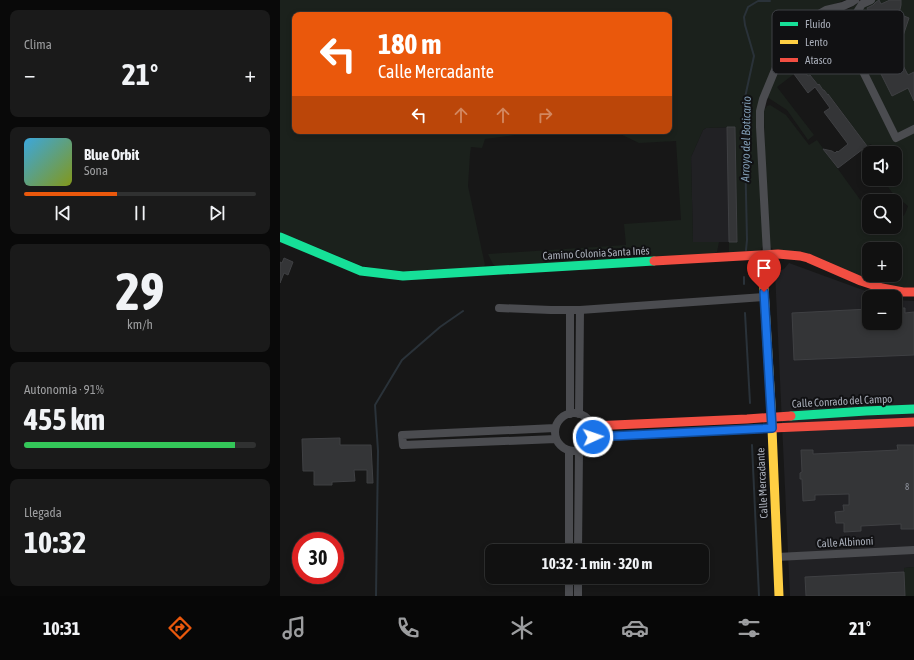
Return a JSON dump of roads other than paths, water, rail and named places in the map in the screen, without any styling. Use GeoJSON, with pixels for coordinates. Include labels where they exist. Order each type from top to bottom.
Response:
{"type":"FeatureCollection","features":[{"type":"Feature","properties":{"kind":"street"},"geometry":{"type":"LineString","coordinates":[[826,10],[855,3],[862,4],[871,0]]}},
{"type":"Feature","properties":{"kind":"street"},"geometry":{"type":"LineString","coordinates":[[767,254],[760,111],[763,99],[773,74]]}},
{"type":"Feature","properties":{"kind":"street"},"geometry":{"type":"LineString","coordinates":[[864,74],[896,138],[914,129]]}},
{"type":"Feature","properties":{"kind":"street","name":"Camino Colonia Santa Inés"},"geometry":{"type":"LineString","coordinates":[[280,237],[361,272],[403,276],[778,254],[801,256],[863,282],[885,289],[914,292]]}},
{"type":"Feature","properties":{"kind":"street","name":"Calle Mercadante"},"geometry":{"type":"LineString","coordinates":[[764,273],[779,596]]}},
{"type":"Feature","properties":{"kind":"street"},"geometry":{"type":"LineString","coordinates":[[499,308],[580,310],[764,297]]}},
{"type":"Feature","properties":{"kind":"street"},"geometry":{"type":"LineString","coordinates":[[570,310],[570,414]]}},
{"type":"Feature","properties":{"kind":"street"},"geometry":{"type":"LineString","coordinates":[[579,414],[580,310]]}},
{"type":"Feature","properties":{"kind":"street","name":"Calle Conrado del Campo"},"geometry":{"type":"LineString","coordinates":[[592,426],[914,409]]}},
{"type":"Feature","properties":{"kind":"street"},"geometry":{"type":"LineString","coordinates":[[570,414],[579,414],[587,418],[592,426],[594,431],[593,437],[588,446],[584,449],[579,451],[569,451],[561,447],[556,439],[555,428],[560,419],[570,414]]}},
{"type":"Feature","properties":{"kind":"street"},"geometry":{"type":"LineString","coordinates":[[593,437],[914,422]]}},
{"type":"Feature","properties":{"kind":"street"},"geometry":{"type":"LineString","coordinates":[[555,428],[402,435],[403,445],[556,439]]}},
{"type":"Feature","properties":{"kind":"street"},"geometry":{"type":"LineString","coordinates":[[569,451],[569,544]]}},
{"type":"Feature","properties":{"kind":"street"},"geometry":{"type":"LineString","coordinates":[[578,544],[579,451]]}},
{"type":"Feature","properties":{"kind":"street","name":"Calle Albinoni"},"geometry":{"type":"LineString","coordinates":[[777,557],[914,550]]}},
{"type":"Feature","properties":{"kind":"street"},"geometry":{"type":"LineString","coordinates":[[569,584],[569,596]]}},
{"type":"Feature","properties":{"kind":"street"},"geometry":{"type":"LineString","coordinates":[[578,584],[578,596]]}},
{"type":"Feature","properties":{"kind":"waterway","name":"Arroyo del Boticario"},"geometry":{"type":"LineString","coordinates":[[746,250],[744,102],[754,56],[744,17],[748,7],[758,1],[770,1]]}},
{"type":"Feature","properties":{"kind":"waterway","name":"Arroyo del Boticario"},"geometry":{"type":"LineString","coordinates":[[744,277],[744,284]]}},
{"type":"Feature","properties":{"kind":"waterway"},"geometry":{"type":"LineString","coordinates":[[376,596],[378,451],[375,405],[402,360],[440,327],[463,311]]}},
{"type":"Feature","properties":{"kind":"waterway","name":"Arroyo del Boticario"},"geometry":{"type":"LineString","coordinates":[[745,313],[750,403]]}},
{"type":"Feature","properties":{"kind":"waterway"},"geometry":{"type":"LineString","coordinates":[[752,445],[759,596]]}}]}
